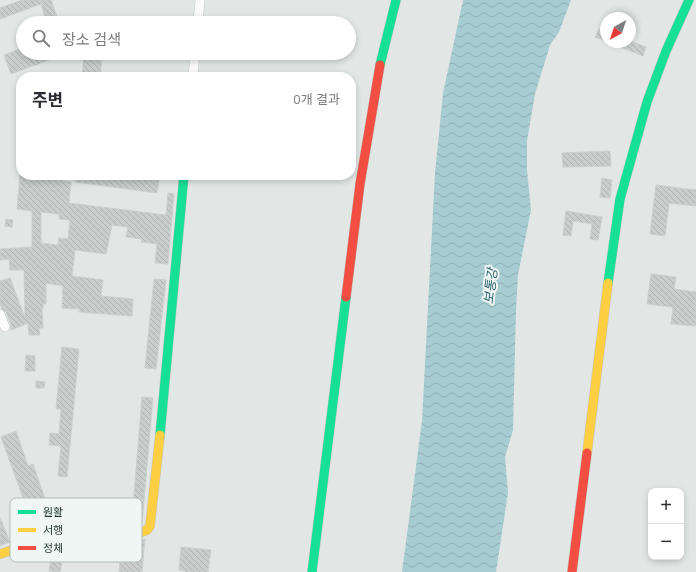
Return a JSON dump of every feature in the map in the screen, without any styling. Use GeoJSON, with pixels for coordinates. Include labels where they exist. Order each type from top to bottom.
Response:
{"type":"FeatureCollection","features":[{"type":"Feature","properties":{"kind":"street"},"geometry":{"type":"LineString","coordinates":[[199,16],[200,0]]}},
{"type":"Feature","properties":{"kind":"street"},"geometry":{"type":"LineString","coordinates":[[312,572],[360,184],[376,85],[396,0]]}},
{"type":"Feature","properties":{"kind":"street"},"geometry":{"type":"LineString","coordinates":[[572,572],[580,517],[604,310],[620,199],[647,102],[666,51],[689,0]]}},
{"type":"Feature","properties":{"kind":"street"},"geometry":{"type":"LineString","coordinates":[[193,72],[194,60]]}},
{"type":"Feature","properties":{"kind":"street"},"geometry":{"type":"LineString","coordinates":[[142,532],[147,530],[150,526],[165,386],[184,180]]}},
{"type":"Feature","properties":{"kind":"street"},"geometry":{"type":"LineString","coordinates":[[0,314],[5,327]]}},
{"type":"Feature","properties":{"kind":"street"},"geometry":{"type":"LineString","coordinates":[[0,554],[10,551]]}},
{"type":"Feature","properties":{"kind":"water","name":"보통강"},"geometry":{"type":"Polygon","coordinates":[[[463,0],[571,0],[559,32],[550,45],[535,94],[527,141],[527,170],[531,210],[518,275],[513,430],[505,457],[508,493],[496,572],[402,572],[422,421],[435,173],[443,93],[463,0]]]}},
{"type":"Feature","properties":{"kind":"building"},"geometry":{"type":"Polygon","coordinates":[[[22,0],[51,0],[57,16],[45,16],[41,4],[0,19],[0,8],[22,0]]]}},
{"type":"Feature","properties":{"kind":"building"},"geometry":{"type":"Polygon","coordinates":[[[599,29],[600,29],[600,39],[595,37],[599,29]]]}},
{"type":"Feature","properties":{"kind":"building"},"geometry":{"type":"Polygon","coordinates":[[[636,43],[646,47],[643,56],[623,48],[636,48],[636,43]]]}},
{"type":"Feature","properties":{"kind":"building"},"geometry":{"type":"Polygon","coordinates":[[[16,51],[16,60],[49,60],[11,74],[4,55],[16,51]]]}},
{"type":"Feature","properties":{"kind":"building"},"geometry":{"type":"Polygon","coordinates":[[[84,60],[102,60],[101,72],[82,72],[84,60]]]}},
{"type":"Feature","properties":{"kind":"building"},"geometry":{"type":"Polygon","coordinates":[[[610,151],[611,166],[563,167],[562,153],[610,151]]]}},
{"type":"Feature","properties":{"kind":"building"},"geometry":{"type":"Polygon","coordinates":[[[602,178],[612,180],[610,198],[600,197],[602,178]]]}},
{"type":"Feature","properties":{"kind":"building"},"geometry":{"type":"Polygon","coordinates":[[[20,180],[59,180],[71,182],[69,203],[166,215],[168,193],[174,194],[168,264],[155,263],[157,244],[141,242],[142,239],[126,237],[128,227],[112,225],[106,254],[75,250],[72,276],[103,280],[101,296],[133,299],[132,316],[79,312],[80,309],[62,308],[63,286],[46,283],[46,304],[43,304],[42,308],[43,328],[39,328],[40,335],[29,335],[28,323],[11,330],[11,325],[6,312],[2,309],[0,303],[0,281],[10,278],[25,318],[24,270],[10,270],[9,259],[0,260],[0,249],[32,247],[32,211],[17,209],[20,180]],[[41,212],[41,243],[58,245],[59,238],[68,239],[70,220],[59,219],[59,214],[41,212]]]}},
{"type":"Feature","properties":{"kind":"building"},"geometry":{"type":"Polygon","coordinates":[[[75,180],[159,180],[157,193],[75,182],[75,180]]]}},
{"type":"Feature","properties":{"kind":"building"},"geometry":{"type":"Polygon","coordinates":[[[656,185],[696,190],[696,206],[669,203],[665,236],[650,234],[656,185]]]}},
{"type":"Feature","properties":{"kind":"building"},"geometry":{"type":"Polygon","coordinates":[[[566,211],[602,217],[598,240],[590,239],[592,224],[573,221],[571,236],[563,235],[566,211]]]}},
{"type":"Feature","properties":{"kind":"building"},"geometry":{"type":"Polygon","coordinates":[[[6,219],[13,220],[12,227],[5,226],[6,219]]]}},
{"type":"Feature","properties":{"kind":"building"},"geometry":{"type":"Polygon","coordinates":[[[651,274],[676,277],[674,289],[696,292],[696,326],[671,324],[673,307],[647,304],[651,274]]]}},
{"type":"Feature","properties":{"kind":"building"},"geometry":{"type":"Polygon","coordinates":[[[154,279],[166,280],[156,369],[145,368],[154,279]]]}},
{"type":"Feature","properties":{"kind":"building"},"geometry":{"type":"Polygon","coordinates":[[[62,347],[79,349],[67,477],[58,476],[61,446],[49,445],[50,433],[59,434],[61,409],[56,409],[62,347]]]}},
{"type":"Feature","properties":{"kind":"building"},"geometry":{"type":"Polygon","coordinates":[[[26,355],[35,356],[35,371],[25,371],[26,355]]]}},
{"type":"Feature","properties":{"kind":"building"},"geometry":{"type":"Polygon","coordinates":[[[36,381],[45,382],[44,388],[36,388],[36,381]]]}},
{"type":"Feature","properties":{"kind":"building"},"geometry":{"type":"Polygon","coordinates":[[[142,397],[153,398],[142,523],[142,498],[134,498],[142,397]]]}},
{"type":"Feature","properties":{"kind":"building"},"geometry":{"type":"Polygon","coordinates":[[[16,431],[28,466],[33,464],[45,498],[23,498],[1,437],[16,431]]]}},
{"type":"Feature","properties":{"kind":"building"},"geometry":{"type":"Polygon","coordinates":[[[0,518],[10,542],[0,546],[0,518]]]}},
{"type":"Feature","properties":{"kind":"building"},"geometry":{"type":"Polygon","coordinates":[[[145,539],[142,572],[119,572],[120,562],[142,562],[142,540],[145,539]]]}},
{"type":"Feature","properties":{"kind":"building"},"geometry":{"type":"Polygon","coordinates":[[[181,547],[211,550],[208,572],[189,572],[179,570],[181,547]]]}},
{"type":"Feature","properties":{"kind":"building"},"geometry":{"type":"Polygon","coordinates":[[[50,562],[62,562],[60,572],[49,571],[50,562]]]}},
{"type":"Feature","properties":{"kind":"traffic: fast"},"geometry":{"type":"LineString","coordinates":[[380,65],[396,0]]}},
{"type":"Feature","properties":{"kind":"traffic: fast"},"geometry":{"type":"LineString","coordinates":[[608,283],[620,199],[647,102],[666,51],[689,0]]}},
{"type":"Feature","properties":{"kind":"traffic: fast"},"geometry":{"type":"LineString","coordinates":[[160,435],[184,180]]}},
{"type":"Feature","properties":{"kind":"traffic: fast"},"geometry":{"type":"LineString","coordinates":[[312,572],[346,297]]}},
{"type":"Feature","properties":{"kind":"traffic: slow"},"geometry":{"type":"LineString","coordinates":[[587,453],[608,283]]}},
{"type":"Feature","properties":{"kind":"traffic: slow"},"geometry":{"type":"LineString","coordinates":[[142,532],[147,530],[150,526],[160,435]]}},
{"type":"Feature","properties":{"kind":"traffic: slow"},"geometry":{"type":"LineString","coordinates":[[0,554],[10,551]]}},
{"type":"Feature","properties":{"kind":"traffic: jam"},"geometry":{"type":"LineString","coordinates":[[346,297],[360,184],[380,65]]}},
{"type":"Feature","properties":{"kind":"traffic: jam"},"geometry":{"type":"LineString","coordinates":[[572,572],[587,453]]}}]}
